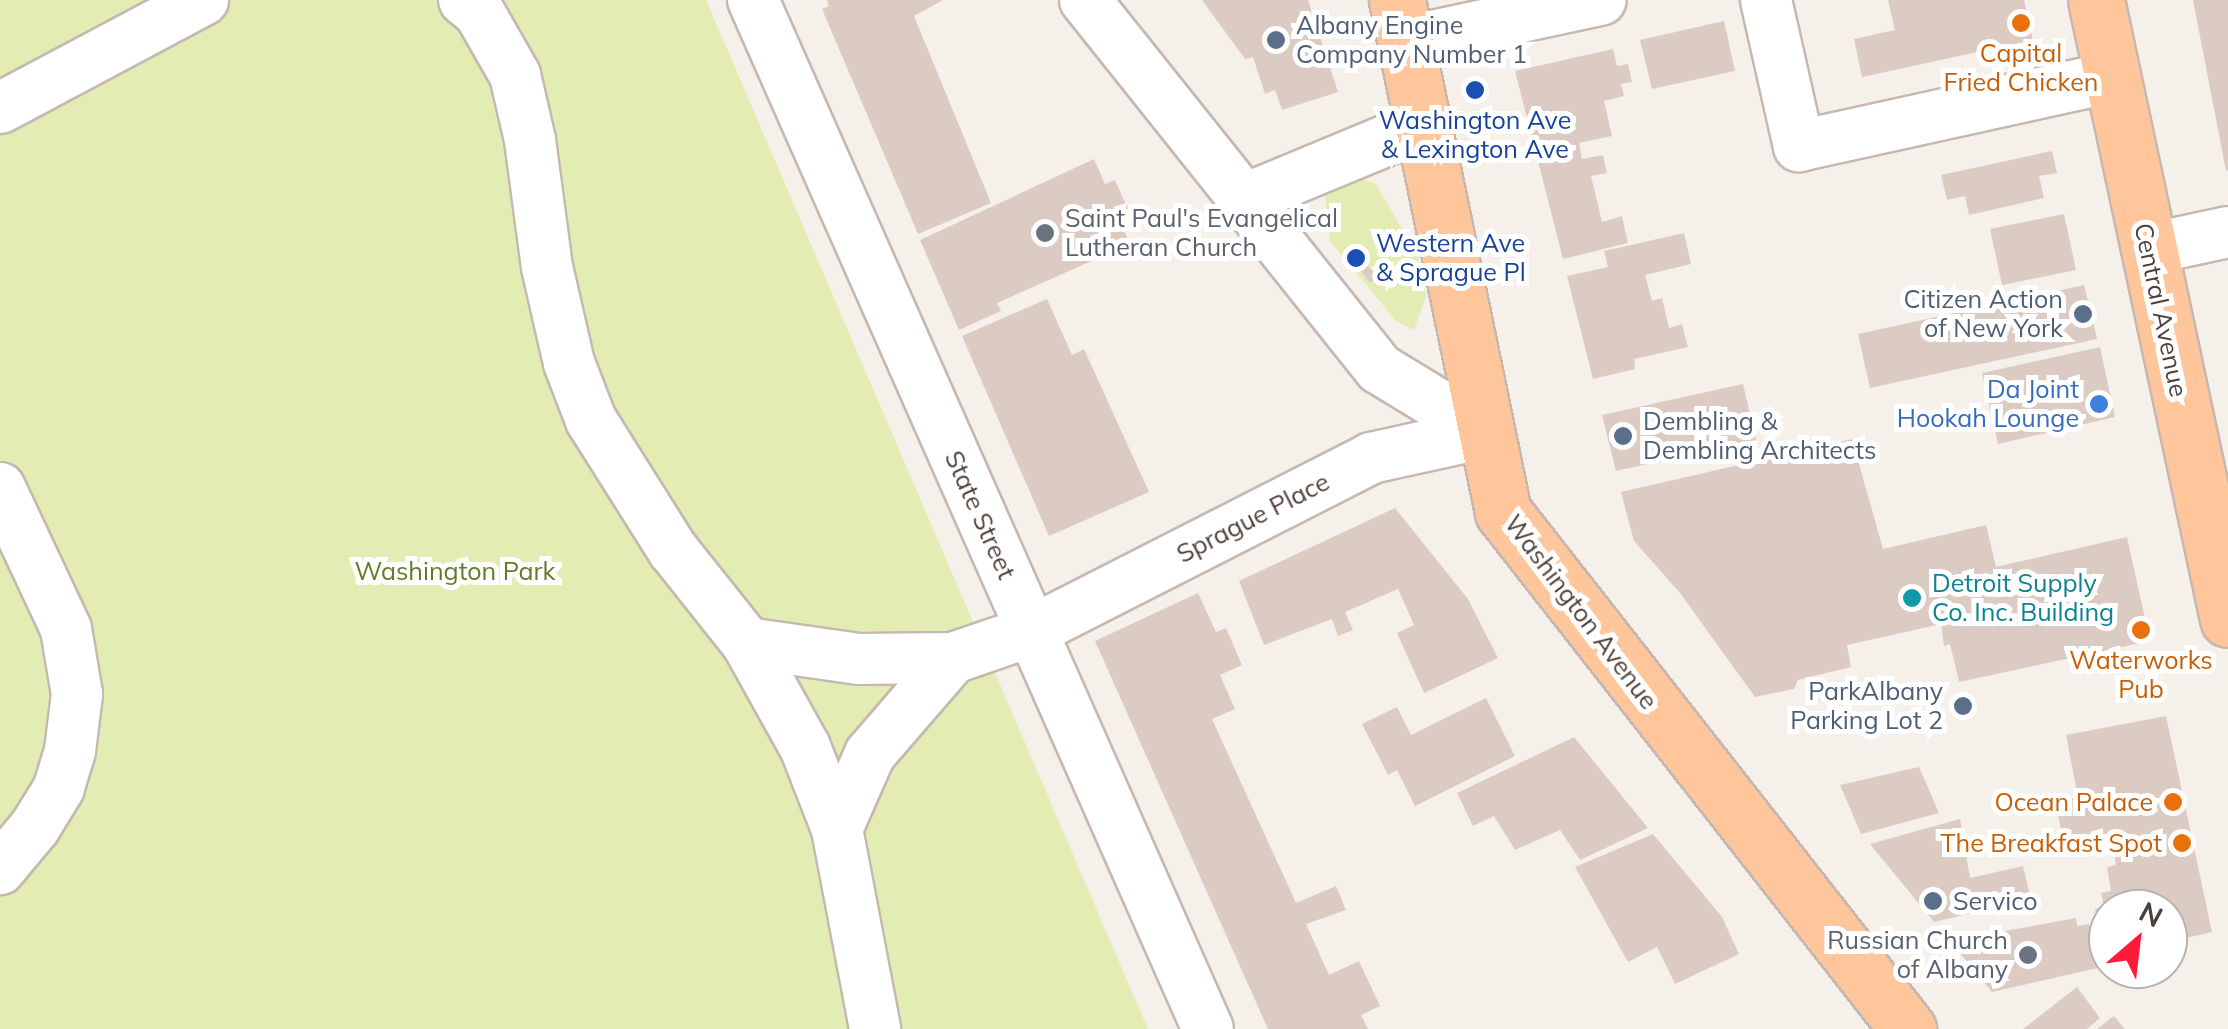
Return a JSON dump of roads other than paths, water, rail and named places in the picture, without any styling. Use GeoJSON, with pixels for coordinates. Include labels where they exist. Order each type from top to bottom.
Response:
{"type":"FeatureCollection","features":[{"type":"Feature","properties":{"kind":"main road","name":"Central Avenue"},"geometry":{"type":"LineString","coordinates":[[2096,0],[2228,619]]}},
{"type":"Feature","properties":{"kind":"main road","name":"Washington Avenue"},"geometry":{"type":"LineString","coordinates":[[1403,20],[1421,126],[1503,512],[1908,1029]]}},
{"type":"Feature","properties":{"kind":"street"},"geometry":{"type":"LineString","coordinates":[[0,108],[202,0]]}},
{"type":"Feature","properties":{"kind":"street"},"geometry":{"type":"LineString","coordinates":[[464,0],[479,12],[515,75],[530,140],[546,268],[569,363],[591,420],[673,550],[747,643],[805,747],[838,829],[875,1029]]}},
{"type":"Feature","properties":{"kind":"street","name":"State Street"},"geometry":{"type":"LineString","coordinates":[[752,0],[1208,1029]]}},
{"type":"Feature","properties":{"kind":"street"},"geometry":{"type":"LineString","coordinates":[[1085,0],[1380,368],[1485,433]]}},
{"type":"Feature","properties":{"kind":"street"},"geometry":{"type":"LineString","coordinates":[[1403,20],[1602,0]]}},
{"type":"Feature","properties":{"kind":"street"},"geometry":{"type":"LineString","coordinates":[[1766,0],[1799,146],[2112,78]]}},
{"type":"Feature","properties":{"kind":"street"},"geometry":{"type":"LineString","coordinates":[[1245,200],[1421,126]]}},
{"type":"Feature","properties":{"kind":"street"},"geometry":{"type":"LineString","coordinates":[[2149,249],[2228,232]]}},
{"type":"Feature","properties":{"kind":"street","name":"Sprague Place"},"geometry":{"type":"LineString","coordinates":[[953,658],[1032,630],[1371,458],[1485,433]]}},
{"type":"Feature","properties":{"kind":"street"},"geometry":{"type":"LineString","coordinates":[[0,488],[66,630],[77,694],[70,751],[59,788],[35,827],[0,869]]}},
{"type":"Feature","properties":{"kind":"street"},"geometry":{"type":"LineString","coordinates":[[747,643],[859,659],[953,658]]}},
{"type":"Feature","properties":{"kind":"street"},"geometry":{"type":"LineString","coordinates":[[838,829],[870,754],[953,658]]}},
{"type":"Feature","properties":{"kind":"place","name":"Capital Fried Chicken"},"geometry":{"type":"Point","coordinates":[2021,23]}},
{"type":"Feature","properties":{"kind":"place","name":"Albany Engine Company Number 1"},"geometry":{"type":"Point","coordinates":[1276,40]}},
{"type":"Feature","properties":{"kind":"place","name":"Washington Ave & Lexington Ave"},"geometry":{"type":"Point","coordinates":[1475,90]}},
{"type":"Feature","properties":{"kind":"place","name":"Saint Paul's Evangelical Lutheran Church"},"geometry":{"type":"Point","coordinates":[1045,233]}},
{"type":"Feature","properties":{"kind":"place","name":"Western Ave & Sprague Pl"},"geometry":{"type":"Point","coordinates":[1356,258]}},
{"type":"Feature","properties":{"kind":"place","name":"Citizen Action of New York"},"geometry":{"type":"Point","coordinates":[2083,314]}},
{"type":"Feature","properties":{"kind":"place","name":"Da Joint Hookah Lounge"},"geometry":{"type":"Point","coordinates":[2099,404]}},
{"type":"Feature","properties":{"kind":"place","name":"Dembling & Dembling Architects"},"geometry":{"type":"Point","coordinates":[1623,436]}},
{"type":"Feature","properties":{"kind":"place","name":"Detroit Supply Co. Inc. Building"},"geometry":{"type":"Point","coordinates":[1912,598]}},
{"type":"Feature","properties":{"kind":"place","name":"Waterworks Pub"},"geometry":{"type":"Point","coordinates":[2141,630]}},
{"type":"Feature","properties":{"kind":"place","name":"ParkAlbany Parking Lot 2"},"geometry":{"type":"Point","coordinates":[1963,706]}},
{"type":"Feature","properties":{"kind":"place","name":"Ocean Palace"},"geometry":{"type":"Point","coordinates":[2173,802]}},
{"type":"Feature","properties":{"kind":"place","name":"The Breakfast Spot"},"geometry":{"type":"Point","coordinates":[2182,843]}},
{"type":"Feature","properties":{"kind":"place","name":"Servico"},"geometry":{"type":"Point","coordinates":[1933,901]}},
{"type":"Feature","properties":{"kind":"place","name":"Russian Church of Albany"},"geometry":{"type":"Point","coordinates":[2028,955]}},
{"type":"Feature","properties":{"kind":"park label","name":"Washington Park"},"geometry":{"type":"Point","coordinates":[455,571]}}]}
